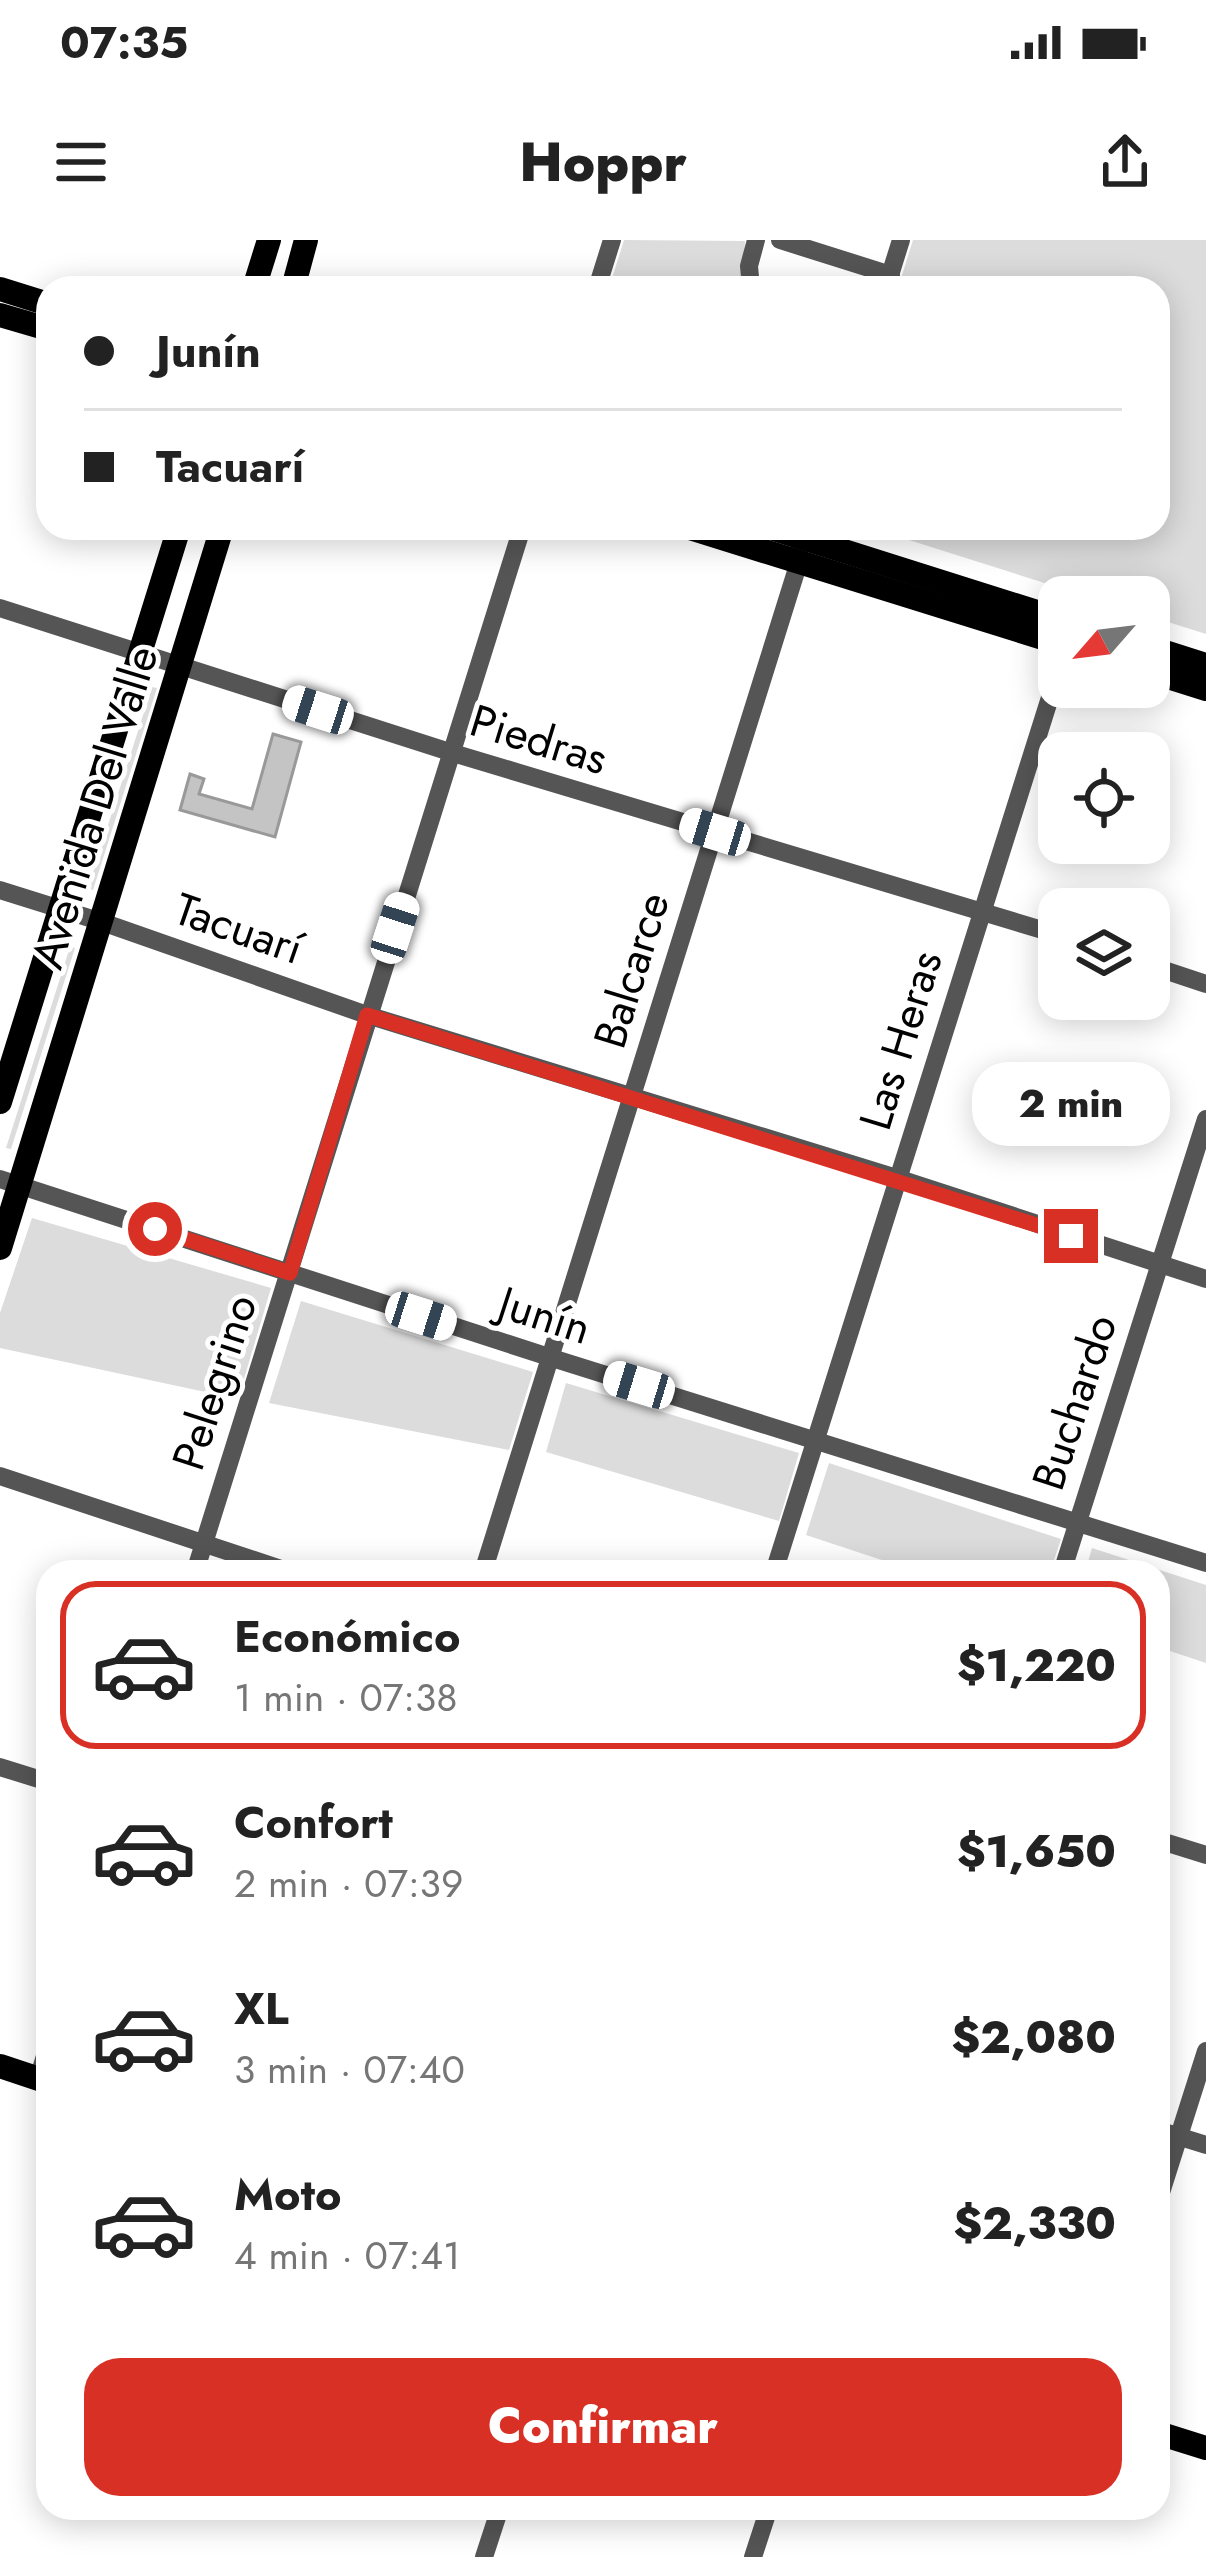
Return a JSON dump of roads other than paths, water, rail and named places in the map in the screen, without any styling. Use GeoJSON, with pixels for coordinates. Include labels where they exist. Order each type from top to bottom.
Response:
{"type":"FeatureCollection","features":[{"type":"Feature","properties":{"kind":"main road"},"geometry":{"type":"LineString","coordinates":[[258,276],[269,240]]}},
{"type":"Feature","properties":{"kind":"main road"},"geometry":{"type":"LineString","coordinates":[[296,276],[307,240]]}},
{"type":"Feature","properties":{"kind":"main road"},"geometry":{"type":"LineString","coordinates":[[0,289],[36,300]]}},
{"type":"Feature","properties":{"kind":"main road"},"geometry":{"type":"LineString","coordinates":[[0,315],[36,326]]}},
{"type":"Feature","properties":{"kind":"main road","name":"Avenida Del Valle"},"geometry":{"type":"LineString","coordinates":[[0,1102],[175,540]]}},
{"type":"Feature","properties":{"kind":"main road","name":"Avenida Del Valle"},"geometry":{"type":"LineString","coordinates":[[0,1248],[10,1182],[102,922],[219,540]]}},
{"type":"Feature","properties":{"kind":"main road"},"geometry":{"type":"LineString","coordinates":[[802,543],[1038,613]]}},
{"type":"Feature","properties":{"kind":"main road"},"geometry":{"type":"LineString","coordinates":[[802,543],[1038,635]]}},
{"type":"Feature","properties":{"kind":"main road"},"geometry":{"type":"LineString","coordinates":[[1170,654],[1206,665]]}},
{"type":"Feature","properties":{"kind":"main road"},"geometry":{"type":"LineString","coordinates":[[1170,677],[1206,688]]}},
{"type":"Feature","properties":{"kind":"main road"},"geometry":{"type":"LineString","coordinates":[[0,2066],[36,2079]]}},
{"type":"Feature","properties":{"kind":"main road"},"geometry":{"type":"LineString","coordinates":[[1170,2437],[1206,2448]]}},
{"type":"Feature","properties":{"kind":"street"},"geometry":{"type":"LineString","coordinates":[[601,276],[613,240]]}},
{"type":"Feature","properties":{"kind":"street"},"geometry":{"type":"LineString","coordinates":[[750,276],[756,240]]}},
{"type":"Feature","properties":{"kind":"street"},"geometry":{"type":"LineString","coordinates":[[780,240],[890,275]]}},
{"type":"Feature","properties":{"kind":"street"},"geometry":{"type":"LineString","coordinates":[[883,240],[890,275]]}},
{"type":"Feature","properties":{"kind":"street"},"geometry":{"type":"LineString","coordinates":[[890,275],[902,240]]}},
{"type":"Feature","properties":{"kind":"street","name":"Pelegrino"},"geometry":{"type":"LineString","coordinates":[[198,1560],[518,540]]}},
{"type":"Feature","properties":{"kind":"street","name":"Balcarce"},"geometry":{"type":"LineString","coordinates":[[487,1560],[802,543]]}},
{"type":"Feature","properties":{"kind":"street","name":"Piedras"},"geometry":{"type":"LineString","coordinates":[[0,608],[453,754],[1038,928]]}},
{"type":"Feature","properties":{"kind":"street","name":"Las Heras"},"geometry":{"type":"LineString","coordinates":[[778,1560],[1046,708]]}},
{"type":"Feature","properties":{"kind":"street","name":"Tacuarí"},"geometry":{"type":"LineString","coordinates":[[0,890],[367,1015],[1206,1279]]}},
{"type":"Feature","properties":{"kind":"street"},"geometry":{"type":"LineString","coordinates":[[1170,972],[1206,984]]}},
{"type":"Feature","properties":{"kind":"street","name":"Buchardo"},"geometry":{"type":"LineString","coordinates":[[1066,1560],[1206,1119]]}},
{"type":"Feature","properties":{"kind":"street","name":"Junín"},"geometry":{"type":"LineString","coordinates":[[10,1182],[552,1358],[1206,1562]]}},
{"type":"Feature","properties":{"kind":"street"},"geometry":{"type":"LineString","coordinates":[[0,1476],[253,1560]]}},
{"type":"Feature","properties":{"kind":"street"},"geometry":{"type":"LineString","coordinates":[[0,1767],[36,1778]]}},
{"type":"Feature","properties":{"kind":"street"},"geometry":{"type":"LineString","coordinates":[[1170,1844],[1206,1855]]}},
{"type":"Feature","properties":{"kind":"street"},"geometry":{"type":"LineString","coordinates":[[1170,2164],[1206,2051]]}},
{"type":"Feature","properties":{"kind":"street"},"geometry":{"type":"LineString","coordinates":[[1170,2133],[1206,2145]]}},
{"type":"Feature","properties":{"kind":"street"},"geometry":{"type":"LineString","coordinates":[[484,2557],[496,2520]]}},
{"type":"Feature","properties":{"kind":"street"},"geometry":{"type":"LineString","coordinates":[[753,2557],[765,2520]]}}]}
